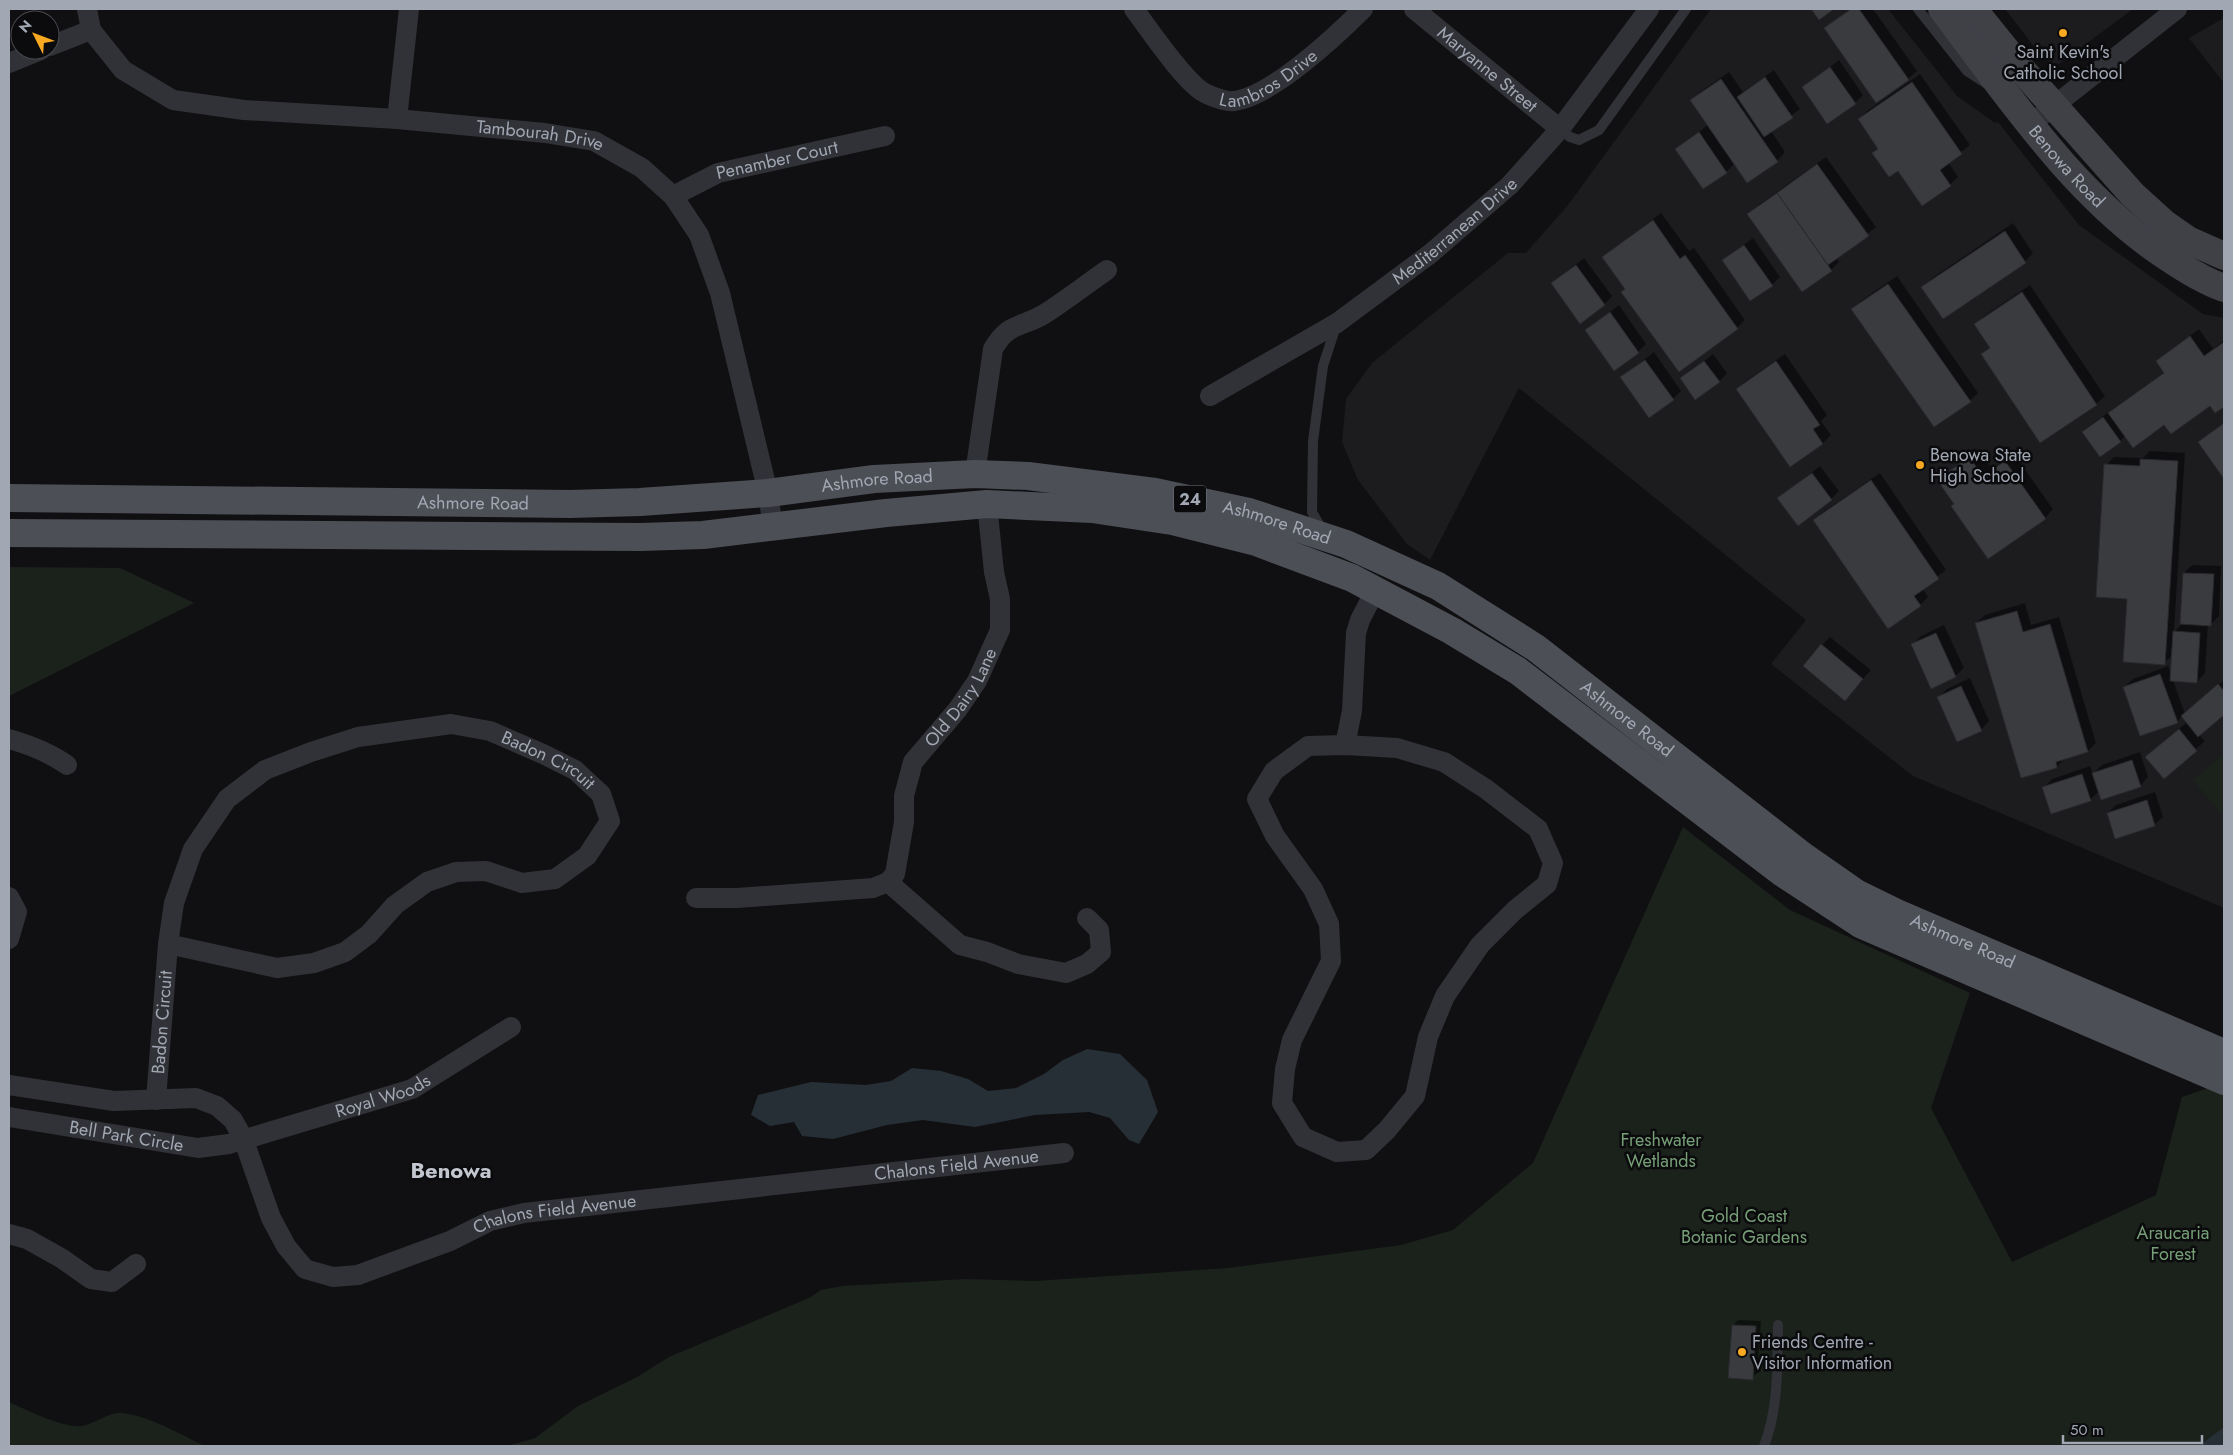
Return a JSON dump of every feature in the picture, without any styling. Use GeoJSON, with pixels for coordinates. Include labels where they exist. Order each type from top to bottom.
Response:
{"type":"FeatureCollection","features":[{"type":"Feature","properties":{"kind":"main road","name":"Benowa Road"},"geometry":{"type":"LineString","coordinates":[[1942,9],[2031,124],[2076,177],[2110,213],[2148,244],[2185,270],[2224,288]]}},
{"type":"Feature","properties":{"kind":"main road","name":"Benowa Road"},"geometry":{"type":"LineString","coordinates":[[1973,9],[2023,70],[2132,194],[2165,224],[2188,240],[2224,256]]}},
{"type":"Feature","properties":{"kind":"main road","name":"Ashmore Road"},"geometry":{"type":"LineString","coordinates":[[9,498],[570,504],[640,502],[768,493],[874,479],[975,474],[1028,476],[1155,492],[1249,512],[1346,544],[1438,586],[1536,648],[1796,850],[1856,892],[1897,913],[2224,1052]]}},
{"type":"Feature","properties":{"kind":"main road","name":"Ashmore Road"},"geometry":{"type":"LineString","coordinates":[[9,534],[640,537],[773,528],[886,513],[987,504],[1092,509],[1172,522],[1256,542],[1344,575],[1375,590],[1452,631],[1518,671],[1781,872],[1862,925],[2224,1081]]}},
{"type":"Feature","properties":{"kind":"street","name":"Tambourah Drive"},"geometry":{"type":"LineString","coordinates":[[86,9],[91,30],[123,70],[173,100],[244,110],[397,119],[545,133],[594,141],[642,168],[673,196],[699,235],[720,293],[768,493],[773,528]]}},
{"type":"Feature","properties":{"kind":"street"},"geometry":{"type":"LineString","coordinates":[[397,119],[409,9]]}},
{"type":"Feature","properties":{"kind":"street","name":"Lambros Drive"},"geometry":{"type":"LineString","coordinates":[[1134,9],[1186,76],[1204,93],[1233,101],[1259,94],[1329,43],[1364,9]]}},
{"type":"Feature","properties":{"kind":"street","name":"Maryanne Street"},"geometry":{"type":"LineString","coordinates":[[1414,9],[1560,129]]}},
{"type":"Feature","properties":{"kind":"street","name":"Mediterranean Drive"},"geometry":{"type":"LineString","coordinates":[[1210,396],[1337,323],[1430,254],[1510,185],[1560,129],[1649,9]]}},
{"type":"Feature","properties":{"kind":"street"},"geometry":{"type":"LineString","coordinates":[[2031,124],[2177,9]]}},
{"type":"Feature","properties":{"kind":"street"},"geometry":{"type":"LineString","coordinates":[[60,42],[91,30]]}},
{"type":"Feature","properties":{"kind":"street","name":"Penamber Court"},"geometry":{"type":"LineString","coordinates":[[673,196],[718,173],[886,136]]}},
{"type":"Feature","properties":{"kind":"street"},"geometry":{"type":"LineString","coordinates":[[975,474],[993,349],[1001,336],[1015,326],[1044,314],[1108,270]]}},
{"type":"Feature","properties":{"kind":"street","name":"Old Dairy Lane"},"geometry":{"type":"LineString","coordinates":[[888,882],[895,874],[904,822],[904,796],[912,762],[968,695],[977,681],[1000,630],[1000,599],[994,572],[987,504]]}},
{"type":"Feature","properties":{"kind":"street"},"geometry":{"type":"LineString","coordinates":[[1345,745],[1352,711],[1356,633],[1360,620],[1375,590]]}},
{"type":"Feature","properties":{"kind":"street","name":"Badon Circuit"},"geometry":{"type":"LineString","coordinates":[[156,1100],[168,944],[174,903],[193,849],[227,799],[265,770],[310,752],[358,737],[451,724],[490,731],[575,770],[601,794],[610,821],[587,856],[556,879],[522,883],[486,871],[456,872],[427,882],[395,905],[368,934],[345,952],[314,963],[277,968],[168,944]]}},
{"type":"Feature","properties":{"kind":"street"},"geometry":{"type":"LineString","coordinates":[[9,739],[32,746],[56,757],[67,765]]}},
{"type":"Feature","properties":{"kind":"street"},"geometry":{"type":"LineString","coordinates":[[1345,745],[1397,748],[1444,762],[1486,789],[1538,829],[1553,863],[1547,884],[1515,910],[1480,944],[1445,996],[1428,1037],[1415,1096],[1387,1130],[1366,1150],[1337,1152],[1303,1137],[1282,1103],[1285,1070],[1292,1040],[1331,961],[1329,924],[1313,890],[1275,836],[1257,799],[1274,771],[1308,746],[1345,745]]}},
{"type":"Feature","properties":{"kind":"street"},"geometry":{"type":"LineString","coordinates":[[696,898],[737,898],[846,891],[873,888],[888,882],[960,945],[1042,970],[1066,974],[1087,964],[1101,952],[1099,930],[1087,918]]}},
{"type":"Feature","properties":{"kind":"street"},"geometry":{"type":"LineString","coordinates":[[9,897],[17,912],[9,939]]}},
{"type":"Feature","properties":{"kind":"street","name":"Royal Woods"},"geometry":{"type":"LineString","coordinates":[[243,1138],[412,1089],[511,1027]]}},
{"type":"Feature","properties":{"kind":"street","name":"Chalons Field Avenue"},"geometry":{"type":"LineString","coordinates":[[9,1085],[114,1101],[196,1098],[217,1106],[233,1120],[243,1138],[271,1218],[286,1246],[305,1269],[333,1278],[358,1275],[450,1241],[490,1221],[524,1213],[1064,1153]]}},
{"type":"Feature","properties":{"kind":"street","name":"Bell Park Circle"},"geometry":{"type":"LineString","coordinates":[[9,1117],[198,1148],[228,1144],[243,1138]]}},
{"type":"Feature","properties":{"kind":"street"},"geometry":{"type":"LineString","coordinates":[[9,1234],[36,1244],[61,1258],[91,1279],[112,1282],[136,1264]]}},
{"type":"Feature","properties":{"kind":"lane"},"geometry":{"type":"LineString","coordinates":[[1560,129],[1570,137],[1579,140],[1599,130],[1686,9]]}},
{"type":"Feature","properties":{"kind":"lane"},"geometry":{"type":"LineString","coordinates":[[1918,9],[1967,71],[1980,81],[2006,92]]}},
{"type":"Feature","properties":{"kind":"lane"},"geometry":{"type":"LineString","coordinates":[[1327,538],[1312,512],[1313,441],[1323,366],[1337,323]]}},
{"type":"Feature","properties":{"kind":"lane"},"geometry":{"type":"LineString","coordinates":[[1764,1446],[1771,1428],[1776,1395],[1778,1326]]}},
{"type":"Feature","properties":{"kind":"shaded area","name":"Benowa State High School"},"geometry":{"type":"Polygon","coordinates":[[[1711,9],[1888,9],[1957,96],[1995,123],[1998,122],[2079,225],[2203,314],[2224,318],[2224,908],[1913,776],[1771,664],[1806,620],[1519,388],[1430,560],[1407,544],[1358,480],[1342,442],[1346,399],[1372,363],[1508,253],[1526,253],[1568,205],[1711,9]]]}},
{"type":"Feature","properties":{"kind":"shaded area","name":"Saint Kevin's Catholic School"},"geometry":{"type":"Polygon","coordinates":[[[2005,9],[2133,9],[2059,64],[2049,62],[2043,58],[2005,9]]]}},
{"type":"Feature","properties":{"kind":"shaded area"},"geometry":{"type":"Polygon","coordinates":[[[2224,18],[2224,83],[2189,38],[2224,18]]]}},
{"type":"Feature","properties":{"kind":"shaded area"},"geometry":{"type":"Polygon","coordinates":[[[1087,1049],[1120,1054],[1147,1080],[1158,1112],[1139,1144],[1129,1140],[1110,1118],[1089,1112],[1035,1115],[975,1127],[923,1120],[887,1125],[833,1139],[802,1136],[794,1122],[770,1126],[751,1115],[758,1095],[811,1082],[866,1085],[891,1081],[912,1068],[941,1071],[968,1079],[988,1091],[1016,1088],[1044,1074],[1063,1060],[1087,1049]]]}},
{"type":"Feature","properties":{"kind":"shaded area"},"geometry":{"type":"Polygon","coordinates":[[[2224,1427],[2224,1446],[2199,1446],[2224,1427]]]}},
{"type":"Feature","properties":{"kind":"green space"},"geometry":{"type":"Polygon","coordinates":[[[9,567],[120,568],[194,603],[9,696],[9,567]]]}},
{"type":"Feature","properties":{"kind":"green space"},"geometry":{"type":"Polygon","coordinates":[[[2224,754],[2224,817],[2193,780],[2224,754]]]}},
{"type":"Feature","properties":{"kind":"green space","name":"Gold Coast Botanic Gardens"},"geometry":{"type":"Polygon","coordinates":[[[1683,827],[1790,910],[1970,993],[1931,1108],[2012,1262],[2156,1195],[2182,1097],[2211,1087],[2224,1092],[2224,1446],[507,1446],[535,1438],[578,1406],[637,1377],[669,1357],[809,1298],[821,1290],[842,1286],[966,1279],[1035,1281],[1228,1268],[1401,1245],[1453,1230],[1533,1163],[1683,827]]]}},
{"type":"Feature","properties":{"kind":"green space"},"geometry":{"type":"Polygon","coordinates":[[[9,1402],[45,1418],[74,1426],[87,1425],[118,1413],[134,1415],[165,1426],[205,1446],[9,1446],[9,1402]]]}},
{"type":"Feature","properties":{"kind":"building"},"geometry":{"type":"Polygon","coordinates":[[[1811,9],[1834,9],[1819,20],[1811,9]]]}},
{"type":"Feature","properties":{"kind":"building"},"geometry":{"type":"Polygon","coordinates":[[[1851,9],[1859,9],[1909,80],[1876,103],[1824,28],[1851,9]]]}},
{"type":"Feature","properties":{"kind":"building"},"geometry":{"type":"Polygon","coordinates":[[[1830,67],[1856,104],[1827,124],[1802,87],[1830,67]]]}},
{"type":"Feature","properties":{"kind":"building"},"geometry":{"type":"Polygon","coordinates":[[[1765,77],[1793,118],[1764,137],[1737,97],[1765,77]]]}},
{"type":"Feature","properties":{"kind":"building"},"geometry":{"type":"Polygon","coordinates":[[[1721,79],[1778,162],[1747,183],[1690,100],[1721,79]]]}},
{"type":"Feature","properties":{"kind":"building"},"geometry":{"type":"Polygon","coordinates":[[[1912,82],[1962,154],[1940,170],[1951,186],[1922,206],[1898,171],[1889,177],[1872,153],[1878,149],[1858,119],[1912,82]]]}},
{"type":"Feature","properties":{"kind":"building"},"geometry":{"type":"Polygon","coordinates":[[[1699,132],[1727,173],[1703,189],[1675,149],[1699,132]]]}},
{"type":"Feature","properties":{"kind":"building"},"geometry":{"type":"Polygon","coordinates":[[[1817,164],[1869,236],[1828,265],[1777,193],[1817,164]]]}},
{"type":"Feature","properties":{"kind":"building"},"geometry":{"type":"Polygon","coordinates":[[[1777,193],[1832,271],[1802,292],[1747,214],[1777,193]]]}},
{"type":"Feature","properties":{"kind":"building"},"geometry":{"type":"Polygon","coordinates":[[[1653,220],[1680,259],[1685,255],[1738,329],[1679,372],[1621,292],[1625,289],[1602,257],[1653,220]]]}},
{"type":"Feature","properties":{"kind":"building"},"geometry":{"type":"Polygon","coordinates":[[[2005,231],[2026,263],[1943,319],[1921,287],[2005,231]]]}},
{"type":"Feature","properties":{"kind":"building"},"geometry":{"type":"Polygon","coordinates":[[[1744,245],[1773,286],[1750,301],[1722,260],[1744,245]]]}},
{"type":"Feature","properties":{"kind":"building"},"geometry":{"type":"Polygon","coordinates":[[[1576,265],[1605,305],[1580,324],[1551,283],[1576,265]]]}},
{"type":"Feature","properties":{"kind":"building"},"geometry":{"type":"Polygon","coordinates":[[[1888,284],[1971,402],[1934,427],[1851,309],[1888,284]]]}},
{"type":"Feature","properties":{"kind":"building"},"geometry":{"type":"Polygon","coordinates":[[[2022,292],[2097,405],[2040,443],[1981,354],[1990,348],[1974,324],[2022,292]]]}},
{"type":"Feature","properties":{"kind":"building"},"geometry":{"type":"Polygon","coordinates":[[[1610,312],[1639,353],[1614,371],[1585,330],[1610,312]]]}},
{"type":"Feature","properties":{"kind":"building"},"geometry":{"type":"Polygon","coordinates":[[[2190,336],[2204,356],[2224,342],[2224,407],[2215,413],[2210,406],[2171,434],[2164,425],[2133,448],[2108,413],[2164,373],[2156,361],[2190,336]]]}},
{"type":"Feature","properties":{"kind":"building"},"geometry":{"type":"Polygon","coordinates":[[[1645,360],[1674,400],[1649,418],[1620,377],[1645,360]]]}},
{"type":"Feature","properties":{"kind":"building"},"geometry":{"type":"Polygon","coordinates":[[[1704,361],[1720,382],[1695,400],[1680,378],[1704,361]]]}},
{"type":"Feature","properties":{"kind":"building"},"geometry":{"type":"Polygon","coordinates":[[[1776,361],[1820,425],[1813,429],[1823,444],[1790,467],[1736,389],[1776,361]]]}},
{"type":"Feature","properties":{"kind":"building"},"geometry":{"type":"Polygon","coordinates":[[[2103,417],[2121,442],[2100,457],[2082,432],[2103,417]]]}},
{"type":"Feature","properties":{"kind":"building"},"geometry":{"type":"Polygon","coordinates":[[[2224,423],[2224,479],[2198,442],[2224,423]]]}},
{"type":"Feature","properties":{"kind":"building"},"geometry":{"type":"Polygon","coordinates":[[[1969,457],[1983,476],[2005,461],[2046,519],[1988,559],[1951,506],[1954,504],[1937,480],[1969,457]]]}},
{"type":"Feature","properties":{"kind":"building"},"geometry":{"type":"Polygon","coordinates":[[[2140,459],[2178,461],[2165,665],[2123,662],[2127,599],[2096,597],[2104,464],[2140,466],[2140,459]]]}},
{"type":"Feature","properties":{"kind":"building"},"geometry":{"type":"Polygon","coordinates":[[[1812,473],[1832,500],[1798,526],[1777,498],[1812,473]]]}},
{"type":"Feature","properties":{"kind":"building"},"geometry":{"type":"Polygon","coordinates":[[[1871,480],[1939,579],[1914,596],[1921,606],[1888,629],[1813,520],[1871,480]]]}},
{"type":"Feature","properties":{"kind":"building"},"geometry":{"type":"Polygon","coordinates":[[[2183,573],[2214,574],[2211,626],[2180,624],[2183,573]]]}},
{"type":"Feature","properties":{"kind":"building"},"geometry":{"type":"Polygon","coordinates":[[[2017,611],[2023,632],[2050,624],[2088,752],[2056,762],[2057,768],[2021,778],[1975,623],[2017,611]]]}},
{"type":"Feature","properties":{"kind":"building"},"geometry":{"type":"Polygon","coordinates":[[[2173,631],[2200,633],[2197,683],[2170,681],[2173,631]]]}},
{"type":"Feature","properties":{"kind":"building"},"geometry":{"type":"Polygon","coordinates":[[[1936,633],[1956,677],[1931,689],[1911,644],[1936,633]]]}},
{"type":"Feature","properties":{"kind":"building"},"geometry":{"type":"Polygon","coordinates":[[[1821,644],[1863,679],[1845,701],[1803,666],[1821,644]]]}},
{"type":"Feature","properties":{"kind":"building"},"geometry":{"type":"Polygon","coordinates":[[[2160,674],[2178,723],[2140,736],[2123,687],[2160,674]]]}},
{"type":"Feature","properties":{"kind":"building"},"geometry":{"type":"Polygon","coordinates":[[[2218,684],[2224,691],[2224,715],[2198,737],[2181,716],[2218,684]]]}},
{"type":"Feature","properties":{"kind":"building"},"geometry":{"type":"Polygon","coordinates":[[[1961,686],[1982,731],[1957,742],[1937,697],[1961,686]]]}},
{"type":"Feature","properties":{"kind":"building"},"geometry":{"type":"Polygon","coordinates":[[[2179,729],[2197,751],[2164,779],[2145,757],[2179,729]]]}},
{"type":"Feature","properties":{"kind":"building"},"geometry":{"type":"Polygon","coordinates":[[[2132,760],[2141,787],[2101,800],[2092,773],[2132,760]]]}},
{"type":"Feature","properties":{"kind":"building"},"geometry":{"type":"Polygon","coordinates":[[[2082,774],[2091,801],[2051,814],[2042,787],[2082,774]]]}},
{"type":"Feature","properties":{"kind":"building"},"geometry":{"type":"Polygon","coordinates":[[[2147,800],[2155,826],[2115,839],[2107,813],[2147,800]]]}},
{"type":"Feature","properties":{"kind":"building","name":"Friends Centre - Visitor Information"},"geometry":{"type":"Polygon","coordinates":[[[1732,1325],[1756,1326],[1753,1380],[1728,1378],[1732,1325]]]}},
{"type":"Feature","properties":{"kind":"place","name":"Saint Kevin's Catholic School"},"geometry":{"type":"Point","coordinates":[2063,33]}},
{"type":"Feature","properties":{"kind":"place","name":"Benowa State High School"},"geometry":{"type":"Point","coordinates":[1920,465]}},
{"type":"Feature","properties":{"kind":"place","name":"Friends Centre - Visitor Information"},"geometry":{"type":"Point","coordinates":[1742,1352]}},
{"type":"Feature","properties":{"kind":"district","name":"Benowa"},"geometry":{"type":"Point","coordinates":[451,1170]}},
{"type":"Feature","properties":{"kind":"park label","name":"Freshwater Wetlands"},"geometry":{"type":"Point","coordinates":[1661,1150]}},
{"type":"Feature","properties":{"kind":"park label","name":"Araucaria Forest"},"geometry":{"type":"Point","coordinates":[2173,1243]}}]}
